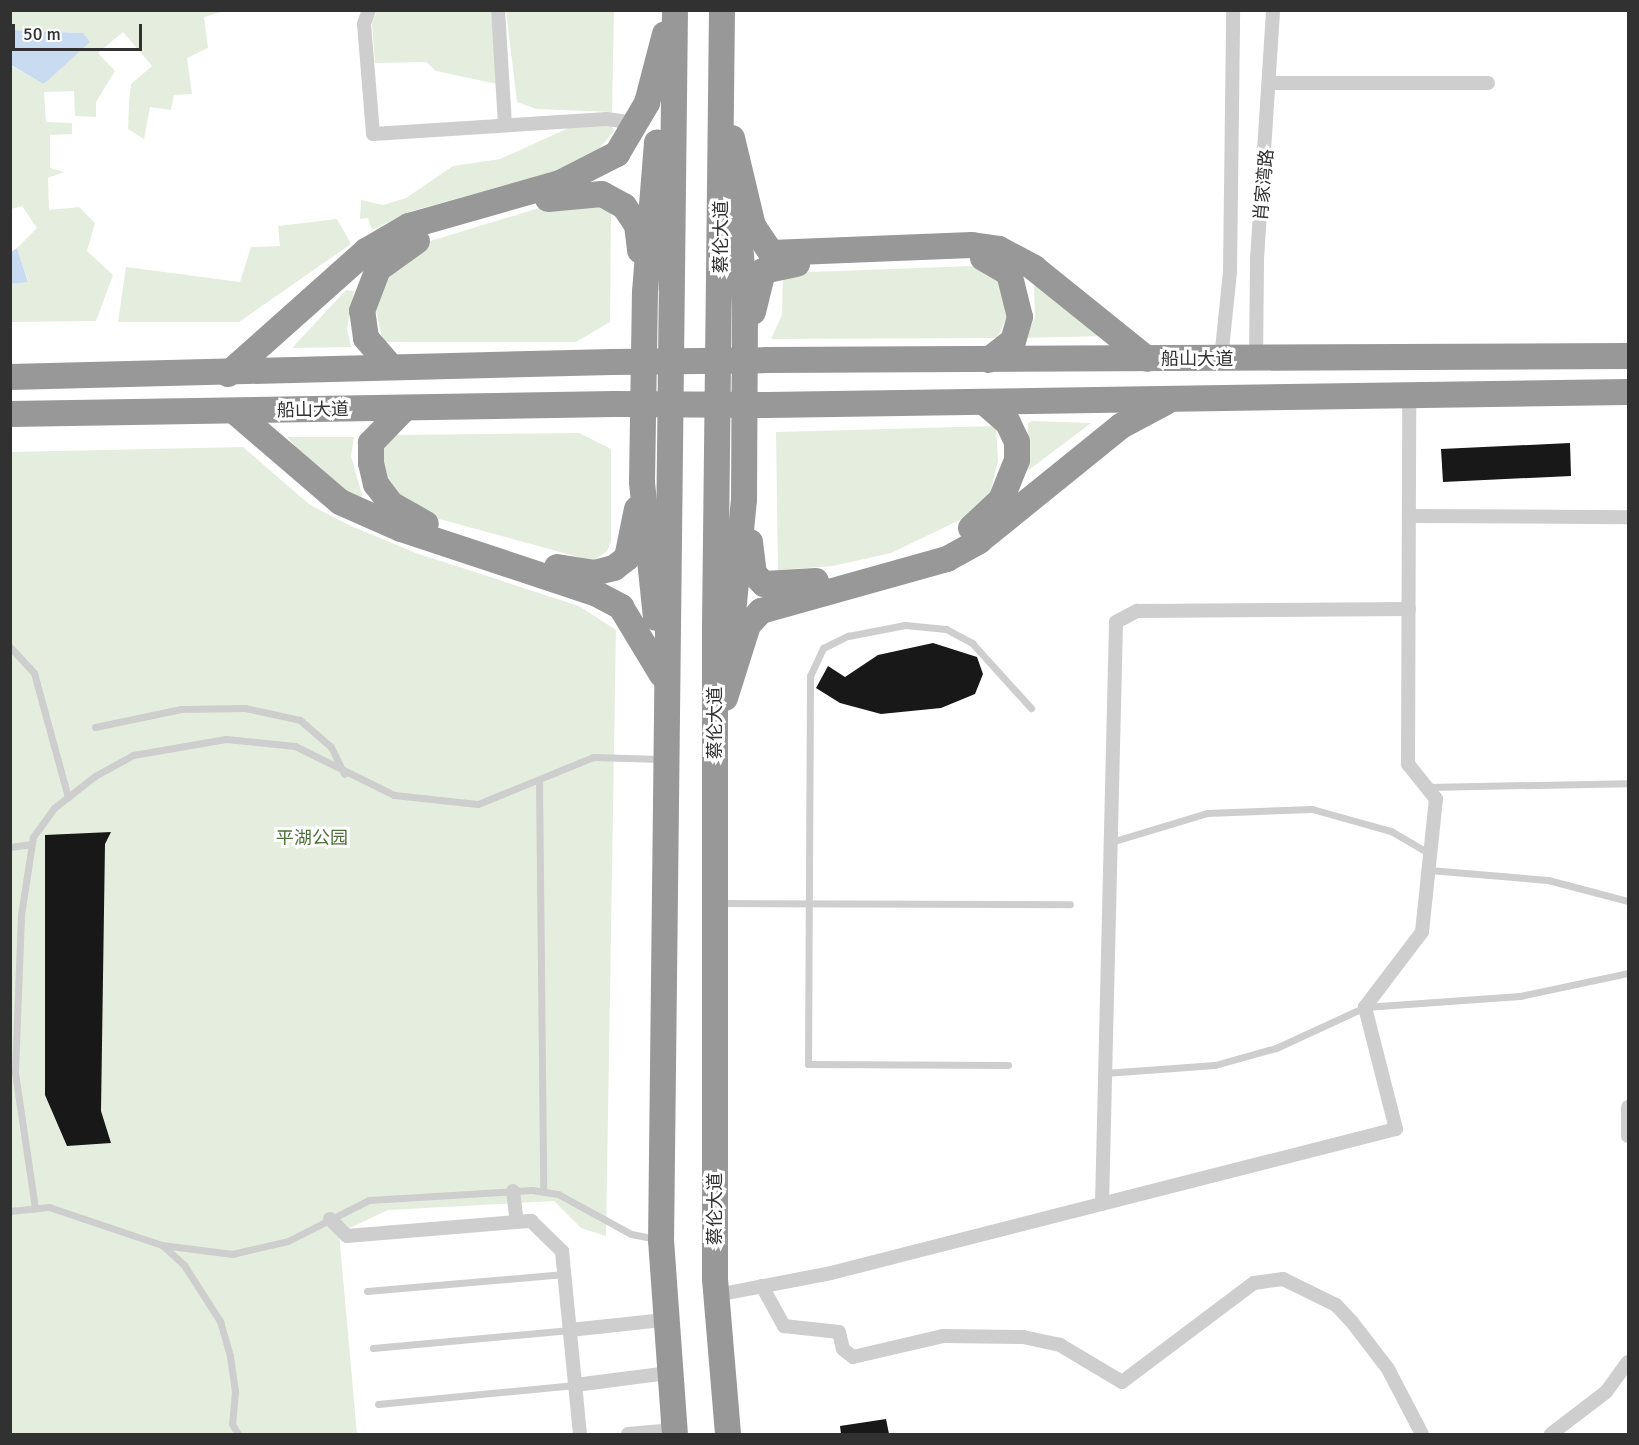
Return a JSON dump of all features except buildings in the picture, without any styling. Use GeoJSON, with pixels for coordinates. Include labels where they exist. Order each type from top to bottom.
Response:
{"type":"FeatureCollection","features":[{"type":"Feature","properties":{"kind":"highway"},"geometry":{"type":"LineString","coordinates":[[228,374],[366,251],[410,226],[590,172],[617,154],[637,123],[670,16]]}},
{"type":"Feature","properties":{"kind":"highway"},"geometry":{"type":"LineString","coordinates":[[668,735],[642,482],[645,292],[670,16]]}},
{"type":"Feature","properties":{"kind":"highway"},"geometry":{"type":"LineString","coordinates":[[670,16],[668,760],[661,1240],[664,1320],[675,1432]]}},
{"type":"Feature","properties":{"kind":"highway"},"geometry":{"type":"LineString","coordinates":[[722,16],[732,138],[756,353]]}},
{"type":"Feature","properties":{"kind":"highway","name":"蔡伦大道"},"geometry":{"type":"LineString","coordinates":[[722,16],[715,903],[717,1295],[728,1434]]}},
{"type":"Feature","properties":{"kind":"highway"},"geometry":{"type":"LineString","coordinates":[[732,138],[753,226],[771,253],[972,246],[999,249],[1034,268],[1147,359]]}},
{"type":"Feature","properties":{"kind":"highway"},"geometry":{"type":"LineString","coordinates":[[391,367],[366,338],[362,310],[378,268],[432,232],[564,195],[603,194],[624,206],[637,225],[645,292]]}},
{"type":"Feature","properties":{"kind":"highway"},"geometry":{"type":"LineString","coordinates":[[715,796],[744,500],[763,271],[771,265],[984,258],[1009,273],[1020,317],[1013,341],[989,360]]}},
{"type":"Feature","properties":{"kind":"highway","name":"船山大道"},"geometry":{"type":"LineString","coordinates":[[391,367],[612,362],[756,353],[989,360],[1629,356]]}},
{"type":"Feature","properties":{"kind":"highway"},"geometry":{"type":"LineString","coordinates":[[10,377],[228,374],[391,367]]}},
{"type":"Feature","properties":{"kind":"highway"},"geometry":{"type":"LineString","coordinates":[[984,402],[1629,392]]}},
{"type":"Feature","properties":{"kind":"highway"},"geometry":{"type":"LineString","coordinates":[[725,699],[748,625],[761,611],[947,559],[980,541],[1121,426],[1171,399]]}},
{"type":"Feature","properties":{"kind":"highway","name":"船山大道"},"geometry":{"type":"LineString","coordinates":[[10,414],[615,404],[767,405],[984,402]]}},
{"type":"Feature","properties":{"kind":"highway"},"geometry":{"type":"LineString","coordinates":[[744,500],[754,574],[764,584],[817,581],[907,560],[982,521],[1013,477],[1017,441],[1008,423],[984,402]]}},
{"type":"Feature","properties":{"kind":"highway"},"geometry":{"type":"LineString","coordinates":[[405,408],[371,443],[376,484],[391,504],[414,520],[569,571],[594,573],[614,568],[627,558],[642,482]]}},
{"type":"Feature","properties":{"kind":"highway"},"geometry":{"type":"LineString","coordinates":[[234,411],[340,502],[401,529],[595,593],[621,607],[662,675]]}},
{"type":"Feature","properties":{"kind":"street"},"geometry":{"type":"LineString","coordinates":[[369,10],[364,24],[373,134],[607,119],[637,123]]}},
{"type":"Feature","properties":{"kind":"street"},"geometry":{"type":"LineString","coordinates":[[498,10],[505,125]]}},
{"type":"Feature","properties":{"kind":"street"},"geometry":{"type":"LineString","coordinates":[[1221,359],[1230,272],[1233,10]]}},
{"type":"Feature","properties":{"kind":"street","name":"肖家湾路"},"geometry":{"type":"LineString","coordinates":[[1256,359],[1257,259],[1271,83],[1273,10]]}},
{"type":"Feature","properties":{"kind":"street"},"geometry":{"type":"LineString","coordinates":[[1271,83],[1488,83]]}},
{"type":"Feature","properties":{"kind":"street"},"geometry":{"type":"LineString","coordinates":[[717,1295],[1102,1204],[1396,1130],[1365,1007],[1422,932],[1436,799],[1424,787],[1408,764],[1409,396]]}},
{"type":"Feature","properties":{"kind":"street"},"geometry":{"type":"LineString","coordinates":[[1409,516],[1629,516]]}},
{"type":"Feature","properties":{"kind":"street"},"geometry":{"type":"LineString","coordinates":[[1102,1204],[1116,622],[1137,611],[1408,609]]}},
{"type":"Feature","properties":{"kind":"street"},"geometry":{"type":"LineString","coordinates":[[1629,1107],[1629,1136]]}},
{"type":"Feature","properties":{"kind":"street"},"geometry":{"type":"LineString","coordinates":[[513,1191],[517,1222]]}},
{"type":"Feature","properties":{"kind":"street"},"geometry":{"type":"LineString","coordinates":[[330,1219],[347,1236],[531,1221],[562,1251],[580,1434]]}},
{"type":"Feature","properties":{"kind":"street"},"geometry":{"type":"LineString","coordinates":[[762,1286],[784,1326],[839,1332],[843,1349],[853,1357],[943,1336],[1023,1337],[1060,1345],[1122,1382],[1254,1283],[1283,1279],[1336,1305],[1352,1322],[1389,1369],[1422,1434]]}},
{"type":"Feature","properties":{"kind":"street"},"geometry":{"type":"LineString","coordinates":[[570,1330],[664,1320]]}},
{"type":"Feature","properties":{"kind":"street"},"geometry":{"type":"LineString","coordinates":[[1551,1434],[1606,1392],[1629,1362]]}},
{"type":"Feature","properties":{"kind":"street"},"geometry":{"type":"LineString","coordinates":[[575,1385],[669,1373]]}},
{"type":"Feature","properties":{"kind":"street"},"geometry":{"type":"LineString","coordinates":[[628,1434],[675,1432]]}},
{"type":"Feature","properties":{"kind":"lane"},"geometry":{"type":"LineString","coordinates":[[1008,1065],[808,1064],[810,676],[823,648],[848,636],[905,625],[946,629],[972,644],[1031,708]]}},
{"type":"Feature","properties":{"kind":"lane"},"geometry":{"type":"LineString","coordinates":[[10,647],[34,673],[68,797]]}},
{"type":"Feature","properties":{"kind":"lane"},"geometry":{"type":"LineString","coordinates":[[95,727],[181,708],[245,708],[300,720],[331,747],[344,774]]}},
{"type":"Feature","properties":{"kind":"lane"},"geometry":{"type":"LineString","coordinates":[[34,1208],[15,1072],[21,915],[32,844],[54,808],[68,797],[133,755],[226,739],[295,746],[344,774],[394,795],[466,804],[539,781],[593,757],[668,760]]}},
{"type":"Feature","properties":{"kind":"lane"},"geometry":{"type":"LineString","coordinates":[[539,781],[543,1192]]}},
{"type":"Feature","properties":{"kind":"lane"},"geometry":{"type":"LineString","coordinates":[[1424,787],[1629,783]]}},
{"type":"Feature","properties":{"kind":"lane"},"geometry":{"type":"LineString","coordinates":[[1111,842],[1207,813],[1311,809],[1391,831],[1430,854]]}},
{"type":"Feature","properties":{"kind":"lane"},"geometry":{"type":"LineString","coordinates":[[10,847],[32,844]]}},
{"type":"Feature","properties":{"kind":"lane"},"geometry":{"type":"LineString","coordinates":[[1429,870],[1548,880],[1629,901]]}},
{"type":"Feature","properties":{"kind":"lane"},"geometry":{"type":"LineString","coordinates":[[715,903],[1070,904]]}},
{"type":"Feature","properties":{"kind":"lane"},"geometry":{"type":"LineString","coordinates":[[1105,1073],[1215,1065],[1276,1048],[1365,1007],[1520,996],[1629,973]]}},
{"type":"Feature","properties":{"kind":"lane"},"geometry":{"type":"LineString","coordinates":[[10,1211],[50,1207],[162,1245],[232,1254],[288,1241],[369,1200],[513,1191],[543,1192],[558,1194],[631,1234],[661,1240]]}},
{"type":"Feature","properties":{"kind":"lane"},"geometry":{"type":"LineString","coordinates":[[162,1245],[184,1265],[220,1321],[230,1356],[232,1424],[238,1434]]}},
{"type":"Feature","properties":{"kind":"lane"},"geometry":{"type":"LineString","coordinates":[[368,1291],[564,1274]]}},
{"type":"Feature","properties":{"kind":"lane"},"geometry":{"type":"LineString","coordinates":[[373,1348],[570,1330]]}},
{"type":"Feature","properties":{"kind":"lane"},"geometry":{"type":"LineString","coordinates":[[378,1404],[575,1385]]}},
{"type":"Feature","properties":{"kind":"green space"},"geometry":{"type":"Polygon","coordinates":[[[11,11],[225,11],[204,17],[208,48],[187,58],[192,94],[174,95],[171,110],[150,107],[144,139],[128,129],[129,102],[131,84],[152,66],[123,32],[98,53],[115,71],[96,102],[96,117],[75,116],[74,91],[44,92],[46,122],[72,123],[72,134],[50,135],[50,168],[64,172],[48,178],[49,210],[79,207],[95,223],[87,251],[113,275],[96,321],[11,322],[11,284],[28,281],[17,248],[37,228],[22,206],[11,209],[10,65],[45,84],[83,33],[11,30],[11,11]]]}},
{"type":"Feature","properties":{"kind":"green space"},"geometry":{"type":"Polygon","coordinates":[[[377,11],[491,11],[497,84],[436,71],[426,62],[375,63],[372,23],[377,11]]]}},
{"type":"Feature","properties":{"kind":"green space"},"geometry":{"type":"Polygon","coordinates":[[[506,11],[614,11],[612,112],[536,109],[517,102],[506,11]]]}},
{"type":"Feature","properties":{"kind":"green space"},"geometry":{"type":"Polygon","coordinates":[[[573,126],[612,126],[614,131],[588,162],[412,211],[372,230],[368,218],[360,219],[361,200],[383,205],[406,198],[453,166],[500,159],[573,126]]]}},
{"type":"Feature","properties":{"kind":"green space"},"geometry":{"type":"Polygon","coordinates":[[[589,200],[611,213],[610,322],[576,342],[383,342],[375,306],[385,275],[427,242],[552,204],[589,200]]]}},
{"type":"Feature","properties":{"kind":"green space"},"geometry":{"type":"Polygon","coordinates":[[[337,219],[351,244],[239,322],[118,322],[126,267],[240,282],[251,247],[280,246],[278,226],[337,219]]]}},
{"type":"Feature","properties":{"kind":"green space"},"geometry":{"type":"Polygon","coordinates":[[[972,266],[1000,282],[1008,315],[997,338],[771,339],[782,315],[783,273],[972,266]]]}},
{"type":"Feature","properties":{"kind":"green space"},"geometry":{"type":"Polygon","coordinates":[[[1034,283],[1103,336],[1024,338],[1035,318],[1034,283]]]}},
{"type":"Feature","properties":{"kind":"green space"},"geometry":{"type":"Polygon","coordinates":[[[346,290],[354,291],[347,329],[351,347],[292,348],[346,290]]]}},
{"type":"Feature","properties":{"kind":"green space"},"geometry":{"type":"Polygon","coordinates":[[[1032,421],[1091,423],[1026,472],[1028,423],[1032,421]]]}},
{"type":"Feature","properties":{"kind":"green space"},"geometry":{"type":"Polygon","coordinates":[[[996,426],[998,461],[990,494],[964,518],[891,553],[833,566],[778,570],[776,432],[996,426]]]}},
{"type":"Feature","properties":{"kind":"green space"},"geometry":{"type":"Polygon","coordinates":[[[579,433],[611,449],[611,542],[607,551],[593,561],[428,516],[406,504],[382,474],[381,445],[390,435],[579,433]]]}},
{"type":"Feature","properties":{"kind":"green space"},"geometry":{"type":"Polygon","coordinates":[[[287,437],[354,437],[351,456],[362,495],[359,503],[319,473],[287,437]]]}},
{"type":"Feature","properties":{"kind":"green space","name":"平湖公园"},"geometry":{"type":"Polygon","coordinates":[[[243,447],[310,505],[351,526],[416,553],[579,606],[616,630],[606,1236],[581,1228],[554,1201],[388,1210],[339,1233],[357,1434],[11,1434],[10,452],[243,447]]]}},
{"type":"Feature","properties":{"kind":"water"},"geometry":{"type":"Polygon","coordinates":[[[11,30],[83,33],[90,42],[44,84],[11,65],[11,30]]]}},
{"type":"Feature","properties":{"kind":"water"},"geometry":{"type":"Polygon","coordinates":[[[17,248],[28,282],[11,284],[11,252],[17,248]]]}}]}
